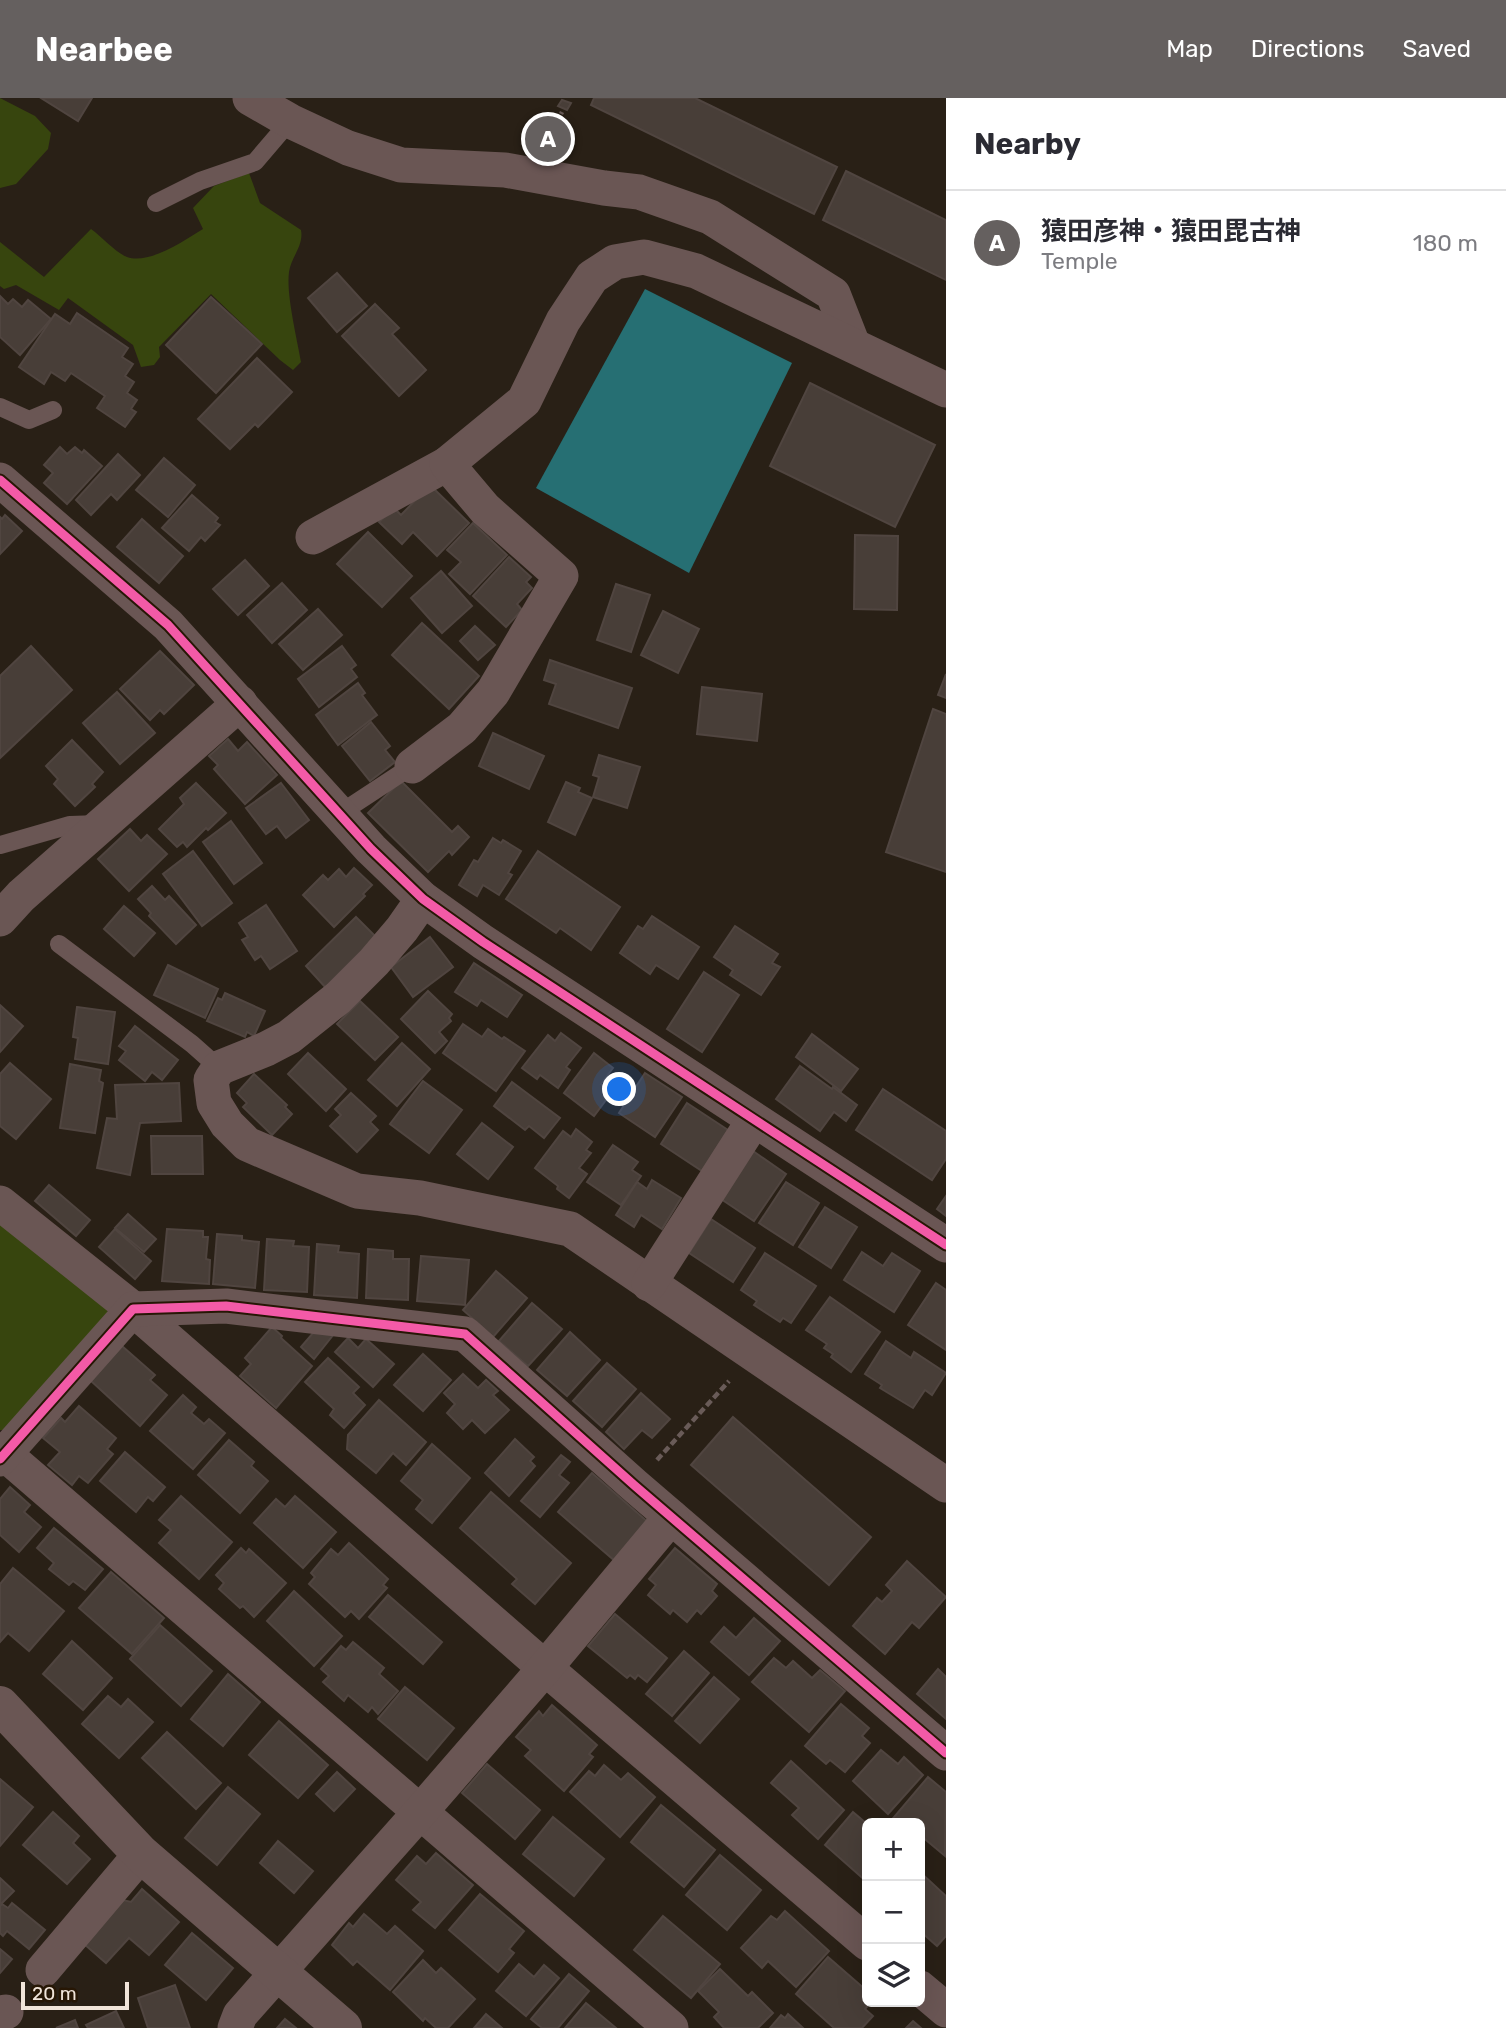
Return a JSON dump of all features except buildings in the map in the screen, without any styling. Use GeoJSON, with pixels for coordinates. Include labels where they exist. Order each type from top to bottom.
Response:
{"type":"FeatureCollection","features":[{"type":"Feature","properties":{"kind":"street"},"geometry":{"type":"LineString","coordinates":[[250,98],[290,121],[348,148],[401,165],[505,170],[639,192],[710,217],[833,294],[853,345]]}},
{"type":"Feature","properties":{"kind":"street"},"geometry":{"type":"LineString","coordinates":[[313,537],[447,464],[524,401],[563,321],[592,277],[615,262],[644,257],[696,271],[946,390]]}},
{"type":"Feature","properties":{"kind":"street"},"geometry":{"type":"LineString","coordinates":[[412,766],[462,728],[493,692],[561,576],[485,509],[447,464]]}},
{"type":"Feature","properties":{"kind":"street"},"geometry":{"type":"LineString","coordinates":[[0,480],[168,625],[370,849],[423,899],[483,942],[946,1245]]}},
{"type":"Feature","properties":{"kind":"street"},"geometry":{"type":"LineString","coordinates":[[18,908],[105,824],[240,703]]}},
{"type":"Feature","properties":{"kind":"street"},"geometry":{"type":"LineString","coordinates":[[423,899],[374,962],[338,998],[289,1037],[219,1068],[211,1080],[214,1102],[227,1124],[247,1144],[357,1191],[419,1198],[570,1229],[946,1485]]}},
{"type":"Feature","properties":{"kind":"street"},"geometry":{"type":"LineString","coordinates":[[649,1284],[754,1120]]}},
{"type":"Feature","properties":{"kind":"street"},"geometry":{"type":"LineString","coordinates":[[0,1203],[134,1309],[545,1668],[862,1939]]}},
{"type":"Feature","properties":{"kind":"street"},"geometry":{"type":"LineString","coordinates":[[671,2028],[421,1811],[2,1455],[134,1309],[226,1307],[465,1334],[671,1517],[946,1753]]}},
{"type":"Feature","properties":{"kind":"street"},"geometry":{"type":"LineString","coordinates":[[235,2028],[240,2015],[545,1668],[671,1517]]}},
{"type":"Feature","properties":{"kind":"street"},"geometry":{"type":"LineString","coordinates":[[0,1705],[141,1854],[344,2028]]}},
{"type":"Feature","properties":{"kind":"street"},"geometry":{"type":"LineString","coordinates":[[43,1970],[141,1854]]}},
{"type":"Feature","properties":{"kind":"street"},"geometry":{"type":"LineString","coordinates":[[925,1992],[946,2010]]}},
{"type":"Feature","properties":{"kind":"lane"},"geometry":{"type":"LineString","coordinates":[[156,202],[200,180],[255,162],[290,121]]}},
{"type":"Feature","properties":{"kind":"lane"},"geometry":{"type":"LineString","coordinates":[[0,407],[29,420],[53,410]]}},
{"type":"Feature","properties":{"kind":"lane"},"geometry":{"type":"LineString","coordinates":[[339,814],[412,766]]}},
{"type":"Feature","properties":{"kind":"lane"},"geometry":{"type":"LineString","coordinates":[[0,845],[70,825],[105,824]]}},
{"type":"Feature","properties":{"kind":"lane"},"geometry":{"type":"LineString","coordinates":[[59,944],[192,1044],[219,1068]]}},
{"type":"Feature","properties":{"kind":"path"},"geometry":{"type":"LineString","coordinates":[[555,126],[562,112]]}},
{"type":"Feature","properties":{"kind":"path"},"geometry":{"type":"LineString","coordinates":[[656,1462],[734,1375]]}},
{"type":"Feature","properties":{"kind":"green space"},"geometry":{"type":"Polygon","coordinates":[[[0,98],[35,116],[51,133],[48,149],[16,184],[0,188],[0,98]]]}},
{"type":"Feature","properties":{"kind":"green space"},"geometry":{"type":"Polygon","coordinates":[[[249,173],[260,203],[301,230],[301,241],[292,261],[288,281],[301,362],[293,370],[211,294],[159,347],[160,357],[154,365],[141,367],[133,345],[68,298],[59,310],[16,285],[4,289],[0,286],[0,242],[44,277],[91,229],[123,255],[136,259],[146,258],[177,245],[203,229],[193,208],[214,186],[249,173]]]}},
{"type":"Feature","properties":{"kind":"green space"},"geometry":{"type":"Polygon","coordinates":[[[0,1222],[108,1307],[106,1319],[6,1430],[0,1430],[0,1222]]]}},
{"type":"Feature","properties":{"kind":"water"},"geometry":{"type":"Polygon","coordinates":[[[645,289],[792,363],[689,573],[536,488],[645,289]]]}},
{"type":"Feature","properties":{"kind":"cycle path"},"geometry":{"type":"LineString","coordinates":[[0,480],[168,625],[371,849],[423,899],[483,942],[946,1245]]}},
{"type":"Feature","properties":{"kind":"cycle path"},"geometry":{"type":"LineString","coordinates":[[0,1459],[133,1309],[226,1306],[465,1334],[634,1485],[946,1753]]}},
{"type":"Feature","properties":{"kind":"place","name":"猿田彦神・猿田毘古神"},"geometry":{"type":"Point","coordinates":[548,139]}}]}
